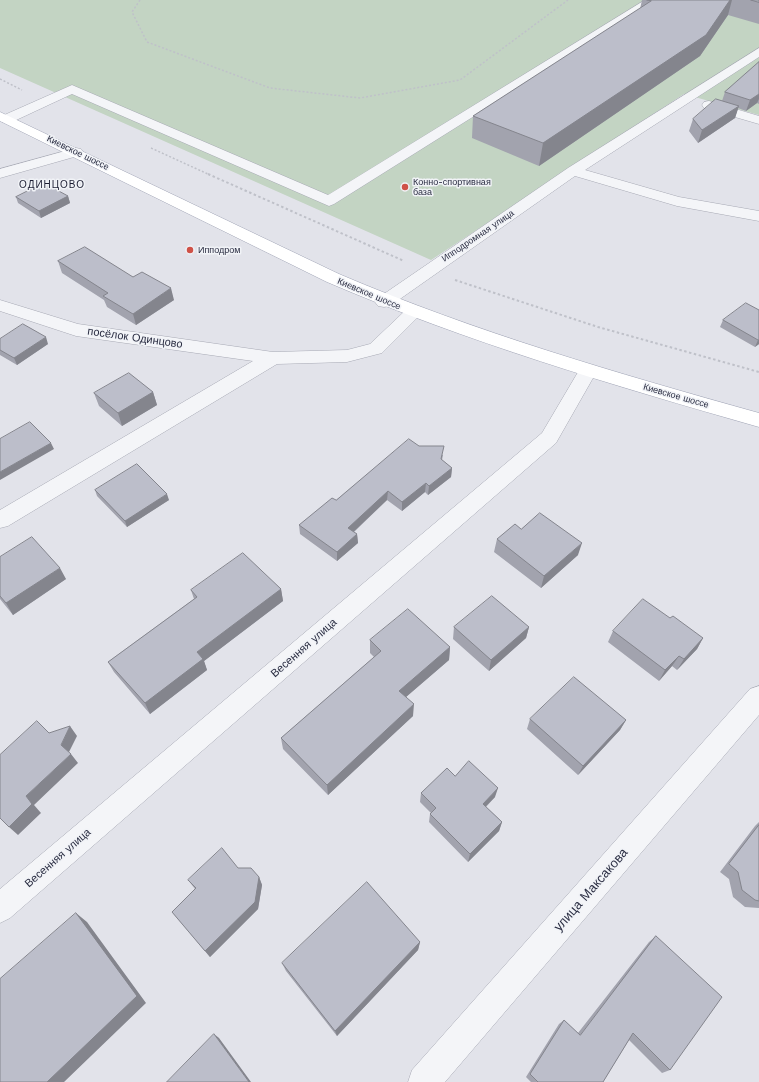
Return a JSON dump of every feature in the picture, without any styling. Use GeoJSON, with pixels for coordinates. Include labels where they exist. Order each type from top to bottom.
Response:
{"type":"FeatureCollection","features":[{"type":"Feature","properties":{"kind":"main road","name":"Киевское шоссе"},"geometry":{"type":"LineString","coordinates":[[3,117],[384,302],[531,354],[759,420]]}},
{"type":"Feature","properties":{"kind":"street"},"geometry":{"type":"LineString","coordinates":[[3,117],[46,101],[72,89],[329,201],[653,0]]}},
{"type":"Feature","properties":{"kind":"street","name":"Ипподромная улица"},"geometry":{"type":"LineString","coordinates":[[384,302],[573,171],[759,52]]}},
{"type":"Feature","properties":{"kind":"street"},"geometry":{"type":"LineString","coordinates":[[688,98],[759,120]]}},
{"type":"Feature","properties":{"kind":"street"},"geometry":{"type":"LineString","coordinates":[[0,174],[76,152]]}},
{"type":"Feature","properties":{"kind":"street"},"geometry":{"type":"LineString","coordinates":[[573,171],[677,201],[759,216]]}},
{"type":"Feature","properties":{"kind":"street","name":"посёлок Одинцово"},"geometry":{"type":"LineString","coordinates":[[0,305],[76,330],[273,358],[347,356],[376,349],[414,312]]}},
{"type":"Feature","properties":{"kind":"street"},"geometry":{"type":"LineString","coordinates":[[0,520],[273,358]]}},
{"type":"Feature","properties":{"kind":"street","name":"Весенняя улица"},"geometry":{"type":"LineString","coordinates":[[0,908],[549,438],[588,371]]}},
{"type":"Feature","properties":{"kind":"street","name":"улица Максакова"},"geometry":{"type":"LineString","coordinates":[[424,1082],[759,697]]}},
{"type":"Feature","properties":{"kind":"path"},"geometry":{"type":"LineString","coordinates":[[140,0],[132,12],[147,42],[270,88],[360,98],[460,80],[568,0]]}},
{"type":"Feature","properties":{"kind":"path"},"geometry":{"type":"LineString","coordinates":[[0,79],[46,101]]}},
{"type":"Feature","properties":{"kind":"path"},"geometry":{"type":"LineString","coordinates":[[146,146],[427,271],[598,327],[759,372]]}},
{"type":"Feature","properties":{"kind":"green space","name":"Конно-спортивная база"},"geometry":{"type":"Polygon","coordinates":[[[0,0],[759,0],[759,115],[684,94],[431,260],[0,68],[0,0]]]}},
{"type":"Feature","properties":{"kind":"building"},"geometry":{"type":"Polygon","coordinates":[[[647,0],[730,0],[706,35],[543,143],[473,116],[651,1],[647,0]]]}},
{"type":"Feature","properties":{"kind":"building"},"geometry":{"type":"Polygon","coordinates":[[[759,62],[759,94],[750,100],[725,92],[759,62]]]}},
{"type":"Feature","properties":{"kind":"building"},"geometry":{"type":"Polygon","coordinates":[[[716,99],[739,106],[702,130],[693,119],[716,99]]]}},
{"type":"Feature","properties":{"kind":"building"},"geometry":{"type":"Polygon","coordinates":[[[44,183],[68,196],[39,211],[16,197],[44,183]]]}},
{"type":"Feature","properties":{"kind":"building"},"geometry":{"type":"Polygon","coordinates":[[[85,247],[133,277],[142,272],[171,288],[133,314],[103,296],[108,293],[58,261],[85,247]]]}},
{"type":"Feature","properties":{"kind":"building"},"geometry":{"type":"Polygon","coordinates":[[[746,303],[759,310],[759,340],[723,320],[746,303]]]}},
{"type":"Feature","properties":{"kind":"building"},"geometry":{"type":"Polygon","coordinates":[[[23,324],[46,337],[14,358],[0,350],[0,339],[23,324]]]}},
{"type":"Feature","properties":{"kind":"building"},"geometry":{"type":"Polygon","coordinates":[[[129,373],[153,392],[118,413],[94,393],[129,373]]]}},
{"type":"Feature","properties":{"kind":"building"},"geometry":{"type":"Polygon","coordinates":[[[30,422],[51,443],[0,472],[0,439],[30,422]]]}},
{"type":"Feature","properties":{"kind":"building"},"geometry":{"type":"Polygon","coordinates":[[[409,439],[419,446],[444,446],[441,459],[452,468],[429,486],[426,483],[402,502],[388,491],[348,528],[357,534],[337,552],[299,525],[332,498],[336,500],[409,439]]]}},
{"type":"Feature","properties":{"kind":"building"},"geometry":{"type":"Polygon","coordinates":[[[137,464],[167,494],[125,521],[95,490],[137,464]]]}},
{"type":"Feature","properties":{"kind":"building"},"geometry":{"type":"Polygon","coordinates":[[[540,513],[582,543],[544,576],[497,539],[515,524],[521,529],[540,513]]]}},
{"type":"Feature","properties":{"kind":"building"},"geometry":{"type":"Polygon","coordinates":[[[32,537],[60,568],[6,603],[0,596],[0,557],[32,537]]]}},
{"type":"Feature","properties":{"kind":"building"},"geometry":{"type":"Polygon","coordinates":[[[243,553],[281,589],[197,652],[203,659],[145,703],[108,662],[197,597],[191,590],[243,553]]]}},
{"type":"Feature","properties":{"kind":"building"},"geometry":{"type":"Polygon","coordinates":[[[492,596],[529,627],[491,660],[454,627],[492,596]]]}},
{"type":"Feature","properties":{"kind":"building"},"geometry":{"type":"Polygon","coordinates":[[[643,599],[670,618],[673,616],[703,638],[684,659],[679,656],[665,670],[613,631],[643,599]]]}},
{"type":"Feature","properties":{"kind":"building"},"geometry":{"type":"Polygon","coordinates":[[[408,609],[450,647],[399,691],[414,704],[327,785],[281,738],[381,651],[370,640],[408,609]]]}},
{"type":"Feature","properties":{"kind":"building"},"geometry":{"type":"Polygon","coordinates":[[[574,677],[626,720],[583,766],[530,719],[574,677]]]}},
{"type":"Feature","properties":{"kind":"building"},"geometry":{"type":"Polygon","coordinates":[[[37,721],[49,733],[70,726],[61,745],[71,754],[26,796],[32,804],[9,827],[0,818],[0,755],[37,721]]]}},
{"type":"Feature","properties":{"kind":"building"},"geometry":{"type":"Polygon","coordinates":[[[469,761],[498,788],[483,804],[502,822],[470,854],[430,814],[436,808],[421,793],[447,768],[455,776],[469,761]]]}},
{"type":"Feature","properties":{"kind":"building"},"geometry":{"type":"Polygon","coordinates":[[[759,825],[759,901],[755,900],[742,890],[738,872],[729,864],[759,825]]]}},
{"type":"Feature","properties":{"kind":"building"},"geometry":{"type":"Polygon","coordinates":[[[222,848],[238,868],[251,868],[259,877],[255,902],[205,951],[172,912],[196,888],[188,880],[222,848]]]}},
{"type":"Feature","properties":{"kind":"building"},"geometry":{"type":"Polygon","coordinates":[[[367,882],[420,942],[335,1031],[282,963],[367,882]]]}},
{"type":"Feature","properties":{"kind":"building"},"geometry":{"type":"Polygon","coordinates":[[[76,913],[137,996],[47,1082],[0,1082],[0,979],[76,913]]]}},
{"type":"Feature","properties":{"kind":"building"},"geometry":{"type":"Polygon","coordinates":[[[656,936],[722,997],[670,1070],[633,1033],[603,1082],[538,1082],[530,1074],[564,1020],[580,1035],[656,936]]]}},
{"type":"Feature","properties":{"kind":"building"},"geometry":{"type":"Polygon","coordinates":[[[214,1034],[249,1082],[167,1082],[214,1034]]]}},
{"type":"Feature","properties":{"kind":"place","name":"Конно-спортивная база"},"geometry":{"type":"Point","coordinates":[405,187]}},
{"type":"Feature","properties":{"kind":"place","name":"Ипподром"},"geometry":{"type":"Point","coordinates":[190,250]}},
{"type":"Feature","properties":{"kind":"district","name":"ОДИНЦОВО"},"geometry":{"type":"Point","coordinates":[52,185]}}]}
